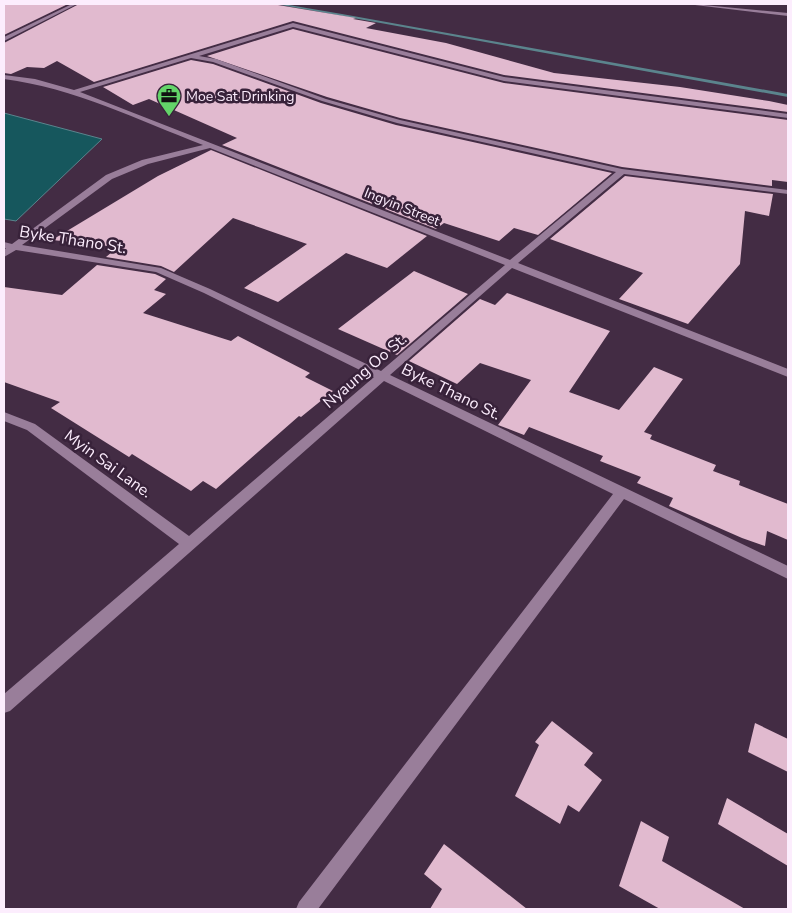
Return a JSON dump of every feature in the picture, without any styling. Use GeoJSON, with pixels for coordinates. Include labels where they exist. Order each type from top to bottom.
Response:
{"type":"FeatureCollection","features":[{"type":"Feature","properties":{"kind":"street"},"geometry":{"type":"LineString","coordinates":[[4,39],[72,4]]}},
{"type":"Feature","properties":{"kind":"street"},"geometry":{"type":"LineString","coordinates":[[695,4],[788,15]]}},
{"type":"Feature","properties":{"kind":"street"},"geometry":{"type":"LineString","coordinates":[[74,92],[293,25],[504,79],[788,116]]}},
{"type":"Feature","properties":{"kind":"street"},"geometry":{"type":"LineString","coordinates":[[192,56],[214,60],[324,100],[399,122],[622,171],[788,192]]}},
{"type":"Feature","properties":{"kind":"street","name":"Ingyin Street"},"geometry":{"type":"LineString","coordinates":[[4,77],[35,81],[74,92],[788,373]]}},
{"type":"Feature","properties":{"kind":"street"},"geometry":{"type":"LineString","coordinates":[[7,249],[109,177],[145,162],[209,146]]}},
{"type":"Feature","properties":{"kind":"street","name":"Nyaung Oo St."},"geometry":{"type":"LineString","coordinates":[[4,705],[510,265],[622,171]]}},
{"type":"Feature","properties":{"kind":"street","name":"Byke Thano St."},"geometry":{"type":"LineString","coordinates":[[7,249],[158,270],[207,291],[788,573]]}},
{"type":"Feature","properties":{"kind":"street","name":"Myin Sai Lane."},"geometry":{"type":"LineString","coordinates":[[4,416],[31,427],[190,544]]}},
{"type":"Feature","properties":{"kind":"street"},"geometry":{"type":"LineString","coordinates":[[306,909],[622,492]]}},
{"type":"Feature","properties":{"kind":"shaded area"},"geometry":{"type":"Polygon","coordinates":[[[4,113],[102,139],[16,221],[4,219],[4,113]]]}},
{"type":"Feature","properties":{"kind":"building"},"geometry":{"type":"Polygon","coordinates":[[[4,4],[68,4],[4,35],[4,4]]]}},
{"type":"Feature","properties":{"kind":"building"},"geometry":{"type":"Polygon","coordinates":[[[79,4],[272,4],[356,18],[353,19],[376,23],[366,28],[446,43],[554,73],[680,87],[769,101],[788,105],[788,112],[504,75],[293,21],[94,82],[57,61],[44,68],[27,67],[11,74],[4,73],[4,43],[79,4]]]}},
{"type":"Feature","properties":{"kind":"building"},"geometry":{"type":"Polygon","coordinates":[[[293,29],[504,83],[788,120],[788,182],[772,180],[772,186],[622,167],[400,118],[327,97],[207,56],[293,29]]]}},
{"type":"Feature","properties":{"kind":"building"},"geometry":{"type":"Polygon","coordinates":[[[191,60],[213,64],[321,103],[396,125],[612,173],[538,235],[514,228],[499,241],[444,223],[436,229],[222,145],[237,138],[149,99],[133,105],[103,87],[191,60]]]}},
{"type":"Feature","properties":{"kind":"building"},"geometry":{"type":"Polygon","coordinates":[[[211,150],[427,236],[387,268],[346,253],[278,302],[244,288],[307,244],[233,218],[174,272],[161,266],[106,257],[118,247],[52,240],[158,176],[211,150]]]}},
{"type":"Feature","properties":{"kind":"building"},"geometry":{"type":"Polygon","coordinates":[[[625,176],[773,194],[769,216],[745,211],[740,264],[688,324],[619,299],[643,273],[550,239],[625,176]]]}},
{"type":"Feature","properties":{"kind":"building"},"geometry":{"type":"Polygon","coordinates":[[[97,265],[155,274],[166,279],[154,290],[166,294],[143,313],[231,341],[238,336],[310,373],[305,377],[333,391],[301,417],[299,416],[216,489],[203,481],[191,491],[132,454],[129,457],[51,408],[60,402],[4,382],[4,287],[62,295],[97,265]]]}},
{"type":"Feature","properties":{"kind":"building"},"geometry":{"type":"Polygon","coordinates":[[[414,271],[468,294],[397,355],[338,329],[414,271]]]}},
{"type":"Feature","properties":{"kind":"building"},"geometry":{"type":"Polygon","coordinates":[[[507,293],[610,331],[569,392],[619,410],[654,367],[683,379],[644,432],[652,435],[650,439],[716,465],[713,471],[740,481],[739,485],[788,504],[788,540],[767,531],[765,546],[742,538],[669,506],[673,498],[637,483],[641,477],[600,461],[603,456],[529,427],[524,435],[498,425],[531,380],[480,363],[457,384],[409,361],[480,299],[495,305],[507,293]]]}},
{"type":"Feature","properties":{"kind":"building"},"geometry":{"type":"Polygon","coordinates":[[[552,721],[593,753],[584,765],[602,780],[579,812],[568,805],[560,824],[515,796],[539,745],[535,742],[552,721]]]}},
{"type":"Feature","properties":{"kind":"building"},"geometry":{"type":"Polygon","coordinates":[[[755,723],[788,739],[788,772],[748,752],[755,723]]]}},
{"type":"Feature","properties":{"kind":"building"},"geometry":{"type":"Polygon","coordinates":[[[727,798],[788,834],[788,866],[718,824],[727,798]]]}},
{"type":"Feature","properties":{"kind":"building"},"geometry":{"type":"Polygon","coordinates":[[[641,821],[669,837],[662,861],[745,909],[660,909],[619,886],[641,821]]]}},
{"type":"Feature","properties":{"kind":"building"},"geometry":{"type":"Polygon","coordinates":[[[444,844],[527,909],[430,909],[442,889],[424,874],[444,844]]]}},
{"type":"Feature","properties":{"kind":"waterway"},"geometry":{"type":"LineString","coordinates":[[278,4],[788,96]]}},
{"type":"Feature","properties":{"kind":"place","name":"Moe Sat Drinking"},"geometry":{"type":"Point","coordinates":[169,117]}}]}
